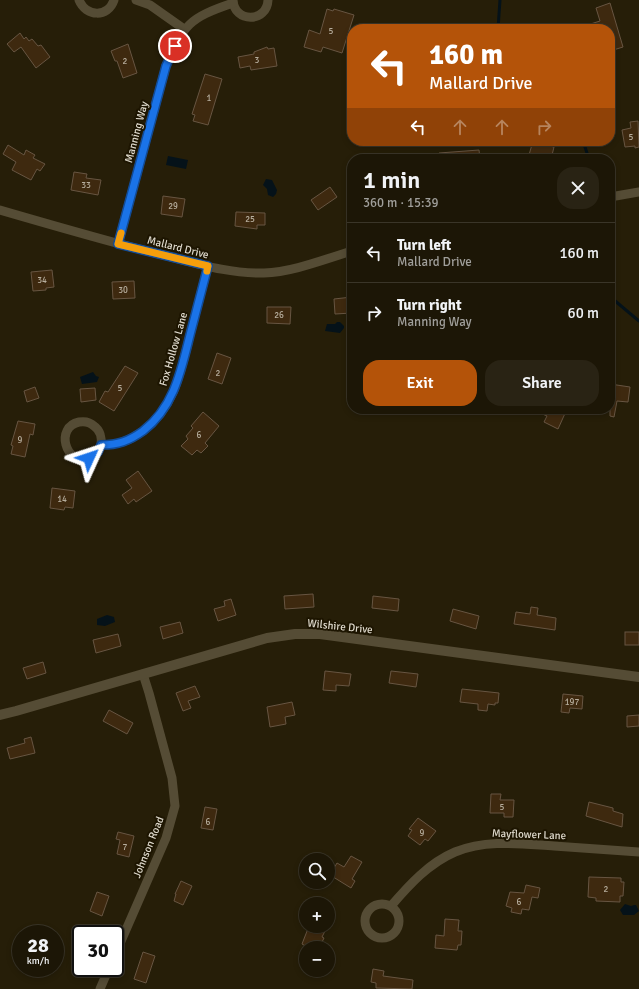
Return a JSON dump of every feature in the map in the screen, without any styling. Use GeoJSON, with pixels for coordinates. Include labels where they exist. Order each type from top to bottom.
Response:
{"type":"FeatureCollection","features":[{"type":"Feature","properties":{"kind":"street"},"geometry":{"type":"LineString","coordinates":[[79,0],[86,10],[97,14],[108,10],[114,0]]}},
{"type":"Feature","properties":{"kind":"street"},"geometry":{"type":"LineString","coordinates":[[136,0],[150,5],[184,29]]}},
{"type":"Feature","properties":{"kind":"street","name":"Manning Way"},"geometry":{"type":"LineString","coordinates":[[118,244],[166,66],[184,29],[201,16],[233,2],[240,15],[246,18],[260,16],[264,11],[268,0]]}},
{"type":"Feature","properties":{"kind":"street"},"geometry":{"type":"LineString","coordinates":[[615,196],[639,192]]}},
{"type":"Feature","properties":{"kind":"street","name":"Mallard Drive"},"geometry":{"type":"LineString","coordinates":[[0,210],[118,244],[238,272],[266,273],[300,266],[347,252]]}},
{"type":"Feature","properties":{"kind":"street","name":"Fox Hollow Lane"},"geometry":{"type":"LineString","coordinates":[[101,445],[119,444],[136,436],[154,422],[169,401],[180,372],[208,266]]}},
{"type":"Feature","properties":{"kind":"street"},"geometry":{"type":"LineString","coordinates":[[81,422],[88,423],[99,431],[101,445],[98,452],[92,456],[78,458],[72,455],[67,449],[65,435],[74,424],[81,422]]}},
{"type":"Feature","properties":{"kind":"street","name":"Wilshire Drive"},"geometry":{"type":"LineString","coordinates":[[0,715],[267,638],[295,634],[320,634],[639,677]]}},
{"type":"Feature","properties":{"kind":"street","name":"Johnson Road"},"geometry":{"type":"LineString","coordinates":[[124,934],[166,838],[175,806],[172,778],[150,693],[143,674]]}},
{"type":"Feature","properties":{"kind":"street","name":"Mayflower Lane"},"geometry":{"type":"LineString","coordinates":[[391,906],[407,888],[428,869],[454,853],[480,844],[509,843],[639,852]]}},
{"type":"Feature","properties":{"kind":"street"},"geometry":{"type":"LineString","coordinates":[[100,989],[105,977]]}},
{"type":"Feature","properties":{"kind":"shaded area"},"geometry":{"type":"Polygon","coordinates":[[[168,156],[188,160],[186,169],[166,165],[168,156]]]}},
{"type":"Feature","properties":{"kind":"shaded area"},"geometry":{"type":"Polygon","coordinates":[[[266,179],[272,180],[277,190],[273,197],[268,195],[267,189],[263,185],[266,179]]]}},
{"type":"Feature","properties":{"kind":"shaded area"},"geometry":{"type":"Polygon","coordinates":[[[340,322],[344,326],[340,333],[325,331],[327,324],[335,324],[340,322]]]}},
{"type":"Feature","properties":{"kind":"shaded area"},"geometry":{"type":"Polygon","coordinates":[[[93,372],[99,377],[97,382],[82,384],[80,377],[93,372]]]}},
{"type":"Feature","properties":{"kind":"shaded area"},"geometry":{"type":"Polygon","coordinates":[[[107,615],[114,617],[115,622],[105,626],[97,625],[97,619],[107,615]]]}},
{"type":"Feature","properties":{"kind":"shaded area"},"geometry":{"type":"Polygon","coordinates":[[[625,904],[631,906],[636,905],[639,911],[634,915],[623,915],[620,910],[625,904]]]}},
{"type":"Feature","properties":{"kind":"building"},"geometry":{"type":"Polygon","coordinates":[[[610,3],[623,47],[615,49],[615,24],[590,24],[600,21],[596,8],[610,3]]]}},
{"type":"Feature","properties":{"kind":"building"},"geometry":{"type":"Polygon","coordinates":[[[327,9],[333,11],[334,9],[354,15],[351,24],[347,24],[347,37],[342,53],[323,47],[321,52],[304,47],[309,30],[320,34],[327,9]]]}},
{"type":"Feature","properties":{"kind":"building"},"geometry":{"type":"Polygon","coordinates":[[[20,33],[24,39],[26,37],[29,41],[32,39],[38,46],[41,45],[50,57],[36,68],[21,47],[14,52],[7,44],[20,33]]]}},
{"type":"Feature","properties":{"kind":"building"},"geometry":{"type":"Polygon","coordinates":[[[128,44],[137,73],[123,78],[117,61],[115,61],[111,51],[128,44]]]}},
{"type":"Feature","properties":{"kind":"building"},"geometry":{"type":"Polygon","coordinates":[[[267,47],[268,49],[274,48],[277,66],[251,70],[250,66],[240,68],[238,57],[254,54],[254,52],[267,47]]]}},
{"type":"Feature","properties":{"kind":"building"},"geometry":{"type":"Polygon","coordinates":[[[205,74],[222,79],[208,125],[193,121],[195,115],[192,114],[205,74]]]}},
{"type":"Feature","properties":{"kind":"building"},"geometry":{"type":"Polygon","coordinates":[[[638,121],[639,147],[625,147],[622,130],[631,128],[630,122],[638,121]]]}},
{"type":"Feature","properties":{"kind":"building"},"geometry":{"type":"Polygon","coordinates":[[[8,145],[24,155],[26,150],[35,155],[33,158],[45,164],[40,171],[37,169],[31,180],[12,170],[16,162],[3,154],[8,145]]]}},
{"type":"Feature","properties":{"kind":"building"},"geometry":{"type":"Polygon","coordinates":[[[532,146],[554,147],[552,154],[529,154],[532,146]]]}},
{"type":"Feature","properties":{"kind":"building"},"geometry":{"type":"Polygon","coordinates":[[[479,150],[479,154],[439,154],[479,150]]]}},
{"type":"Feature","properties":{"kind":"building"},"geometry":{"type":"Polygon","coordinates":[[[74,172],[87,174],[86,178],[101,180],[98,195],[71,190],[74,172]]]}},
{"type":"Feature","properties":{"kind":"building"},"geometry":{"type":"Polygon","coordinates":[[[330,187],[337,197],[318,210],[311,200],[330,187]]]}},
{"type":"Feature","properties":{"kind":"building"},"geometry":{"type":"Polygon","coordinates":[[[163,196],[185,199],[182,217],[161,214],[163,196]]]}},
{"type":"Feature","properties":{"kind":"building"},"geometry":{"type":"Polygon","coordinates":[[[236,212],[265,213],[265,225],[257,225],[257,229],[235,226],[236,212]]]}},
{"type":"Feature","properties":{"kind":"building"},"geometry":{"type":"Polygon","coordinates":[[[52,270],[54,287],[46,288],[46,290],[33,291],[31,272],[52,270]]]}},
{"type":"Feature","properties":{"kind":"building"},"geometry":{"type":"Polygon","coordinates":[[[134,281],[135,298],[113,299],[112,282],[134,281]]]}},
{"type":"Feature","properties":{"kind":"building"},"geometry":{"type":"Polygon","coordinates":[[[347,298],[347,313],[335,314],[334,299],[347,298]]]}},
{"type":"Feature","properties":{"kind":"building"},"geometry":{"type":"Polygon","coordinates":[[[267,307],[291,307],[290,324],[267,323],[267,307]]]}},
{"type":"Feature","properties":{"kind":"building"},"geometry":{"type":"Polygon","coordinates":[[[217,353],[231,358],[222,384],[208,379],[217,353]]]}},
{"type":"Feature","properties":{"kind":"building"},"geometry":{"type":"Polygon","coordinates":[[[125,366],[138,373],[114,411],[99,402],[105,391],[108,392],[125,366]]]}},
{"type":"Feature","properties":{"kind":"building"},"geometry":{"type":"Polygon","coordinates":[[[615,385],[630,387],[628,402],[617,401],[615,412],[615,385]]]}},
{"type":"Feature","properties":{"kind":"building"},"geometry":{"type":"Polygon","coordinates":[[[35,387],[39,398],[27,402],[24,391],[35,387]]]}},
{"type":"Feature","properties":{"kind":"building"},"geometry":{"type":"Polygon","coordinates":[[[95,388],[96,400],[81,402],[80,389],[95,388]]]}},
{"type":"Feature","properties":{"kind":"building"},"geometry":{"type":"Polygon","coordinates":[[[203,412],[219,426],[205,443],[208,446],[201,453],[197,450],[192,455],[181,446],[188,439],[186,436],[193,428],[191,426],[203,412]]]}},
{"type":"Feature","properties":{"kind":"building"},"geometry":{"type":"Polygon","coordinates":[[[542,414],[565,414],[558,429],[544,422],[547,416],[542,414]]]}},
{"type":"Feature","properties":{"kind":"building"},"geometry":{"type":"Polygon","coordinates":[[[610,414],[615,414],[614,417],[610,416],[610,414]]]}},
{"type":"Feature","properties":{"kind":"building"},"geometry":{"type":"Polygon","coordinates":[[[18,421],[35,424],[33,435],[30,434],[25,457],[11,454],[13,446],[11,445],[18,421]]]}},
{"type":"Feature","properties":{"kind":"building"},"geometry":{"type":"Polygon","coordinates":[[[138,471],[152,491],[136,502],[134,499],[128,504],[122,495],[132,488],[126,480],[138,471]]]}},
{"type":"Feature","properties":{"kind":"building"},"geometry":{"type":"Polygon","coordinates":[[[52,488],[75,491],[73,508],[65,507],[64,510],[50,508],[52,488]]]}},
{"type":"Feature","properties":{"kind":"building"},"geometry":{"type":"Polygon","coordinates":[[[313,594],[314,607],[285,609],[284,596],[313,594]]]}},
{"type":"Feature","properties":{"kind":"building"},"geometry":{"type":"Polygon","coordinates":[[[373,596],[399,599],[398,611],[372,608],[373,596]]]}},
{"type":"Feature","properties":{"kind":"building"},"geometry":{"type":"Polygon","coordinates":[[[231,599],[236,615],[218,621],[214,609],[225,606],[224,601],[231,599]]]}},
{"type":"Feature","properties":{"kind":"building"},"geometry":{"type":"Polygon","coordinates":[[[531,607],[538,608],[537,615],[556,618],[555,630],[514,624],[516,612],[530,614],[531,607]]]}},
{"type":"Feature","properties":{"kind":"building"},"geometry":{"type":"Polygon","coordinates":[[[453,609],[479,616],[476,629],[450,621],[453,609]]]}},
{"type":"Feature","properties":{"kind":"building"},"geometry":{"type":"Polygon","coordinates":[[[180,622],[183,633],[163,639],[160,627],[180,622]]]}},
{"type":"Feature","properties":{"kind":"building"},"geometry":{"type":"Polygon","coordinates":[[[625,632],[639,632],[639,645],[625,645],[625,632]]]}},
{"type":"Feature","properties":{"kind":"building"},"geometry":{"type":"Polygon","coordinates":[[[118,634],[121,646],[96,653],[93,640],[118,634]]]}},
{"type":"Feature","properties":{"kind":"building"},"geometry":{"type":"Polygon","coordinates":[[[43,662],[46,673],[27,679],[23,668],[43,662]]]}},
{"type":"Feature","properties":{"kind":"building"},"geometry":{"type":"Polygon","coordinates":[[[325,671],[351,674],[349,686],[336,685],[336,691],[323,690],[325,671]]]}},
{"type":"Feature","properties":{"kind":"building"},"geometry":{"type":"Polygon","coordinates":[[[391,671],[418,674],[416,687],[389,683],[391,671]]]}},
{"type":"Feature","properties":{"kind":"building"},"geometry":{"type":"Polygon","coordinates":[[[195,686],[200,697],[188,701],[191,708],[183,711],[176,693],[195,686]]]}},
{"type":"Feature","properties":{"kind":"building"},"geometry":{"type":"Polygon","coordinates":[[[462,689],[499,693],[498,703],[495,703],[495,705],[488,704],[487,711],[478,710],[478,704],[460,702],[462,689]]]}},
{"type":"Feature","properties":{"kind":"building"},"geometry":{"type":"Polygon","coordinates":[[[563,694],[583,696],[582,709],[570,708],[569,713],[561,712],[563,694]]]}},
{"type":"Feature","properties":{"kind":"building"},"geometry":{"type":"Polygon","coordinates":[[[292,702],[295,715],[285,717],[286,724],[270,727],[267,707],[292,702]]]}},
{"type":"Feature","properties":{"kind":"building"},"geometry":{"type":"Polygon","coordinates":[[[109,710],[133,723],[127,734],[103,721],[109,710]]]}},
{"type":"Feature","properties":{"kind":"building"},"geometry":{"type":"Polygon","coordinates":[[[639,715],[639,726],[627,727],[627,716],[639,715]]]}},
{"type":"Feature","properties":{"kind":"building"},"geometry":{"type":"Polygon","coordinates":[[[31,737],[35,753],[10,759],[7,748],[25,743],[24,739],[31,737]]]}},
{"type":"Feature","properties":{"kind":"building"},"geometry":{"type":"Polygon","coordinates":[[[491,794],[501,794],[500,800],[514,800],[513,817],[504,817],[504,813],[490,813],[491,794]]]}},
{"type":"Feature","properties":{"kind":"building"},"geometry":{"type":"Polygon","coordinates":[[[589,802],[613,808],[613,811],[623,814],[622,827],[586,816],[589,802]]]}},
{"type":"Feature","properties":{"kind":"building"},"geometry":{"type":"Polygon","coordinates":[[[205,807],[217,809],[213,830],[201,828],[205,807]]]}},
{"type":"Feature","properties":{"kind":"building"},"geometry":{"type":"Polygon","coordinates":[[[418,818],[436,831],[428,841],[425,839],[420,845],[408,836],[412,830],[409,829],[418,818]]]}},
{"type":"Feature","properties":{"kind":"building"},"geometry":{"type":"Polygon","coordinates":[[[118,832],[134,836],[129,857],[117,854],[120,840],[116,839],[118,832]]]}},
{"type":"Feature","properties":{"kind":"building"},"geometry":{"type":"Polygon","coordinates":[[[351,856],[362,862],[352,879],[355,881],[351,888],[335,878],[335,866],[337,863],[344,867],[351,856]]]}},
{"type":"Feature","properties":{"kind":"building"},"geometry":{"type":"Polygon","coordinates":[[[589,877],[621,878],[621,882],[624,882],[623,896],[620,896],[620,902],[596,901],[596,898],[588,897],[589,877]]]}},
{"type":"Feature","properties":{"kind":"building"},"geometry":{"type":"Polygon","coordinates":[[[181,881],[192,886],[183,905],[174,901],[175,894],[181,881]]]}},
{"type":"Feature","properties":{"kind":"building"},"geometry":{"type":"Polygon","coordinates":[[[526,885],[540,888],[538,898],[532,897],[529,910],[522,909],[521,914],[511,912],[512,908],[506,906],[510,892],[524,893],[526,885]]]}},
{"type":"Feature","properties":{"kind":"building"},"geometry":{"type":"Polygon","coordinates":[[[97,892],[109,896],[102,916],[90,911],[97,892]]]}},
{"type":"Feature","properties":{"kind":"building"},"geometry":{"type":"Polygon","coordinates":[[[445,919],[459,920],[458,931],[462,931],[461,945],[458,945],[457,950],[435,948],[436,935],[444,936],[445,919]]]}},
{"type":"Feature","properties":{"kind":"building"},"geometry":{"type":"Polygon","coordinates":[[[306,933],[324,933],[322,937],[324,938],[322,941],[303,941],[306,933]]]}},
{"type":"Feature","properties":{"kind":"building"},"geometry":{"type":"Polygon","coordinates":[[[143,952],[155,956],[146,983],[134,979],[143,952]]]}},
{"type":"Feature","properties":{"kind":"building"},"geometry":{"type":"Polygon","coordinates":[[[373,969],[384,971],[383,976],[413,980],[412,989],[376,988],[376,983],[371,982],[373,969]]]}},
{"type":"Feature","properties":{"kind":"waterway"},"geometry":{"type":"LineString","coordinates":[[498,24],[500,0]]}},
{"type":"Feature","properties":{"kind":"waterway"},"geometry":{"type":"LineString","coordinates":[[585,146],[587,154]]}},
{"type":"Feature","properties":{"kind":"waterway"},"geometry":{"type":"LineString","coordinates":[[615,301],[639,321]]}},
{"type":"Feature","properties":{"kind":"slow traffic"},"geometry":{"type":"LineString","coordinates":[[121,233],[118,244],[208,266],[207,271]]}},
{"type":"Feature","properties":{"kind":"route"},"geometry":{"type":"LineString","coordinates":[[89,458],[98,452],[101,445],[119,444],[136,436],[154,422],[167,406],[176,388],[208,266],[118,244],[166,66],[175,46]]}}]}
